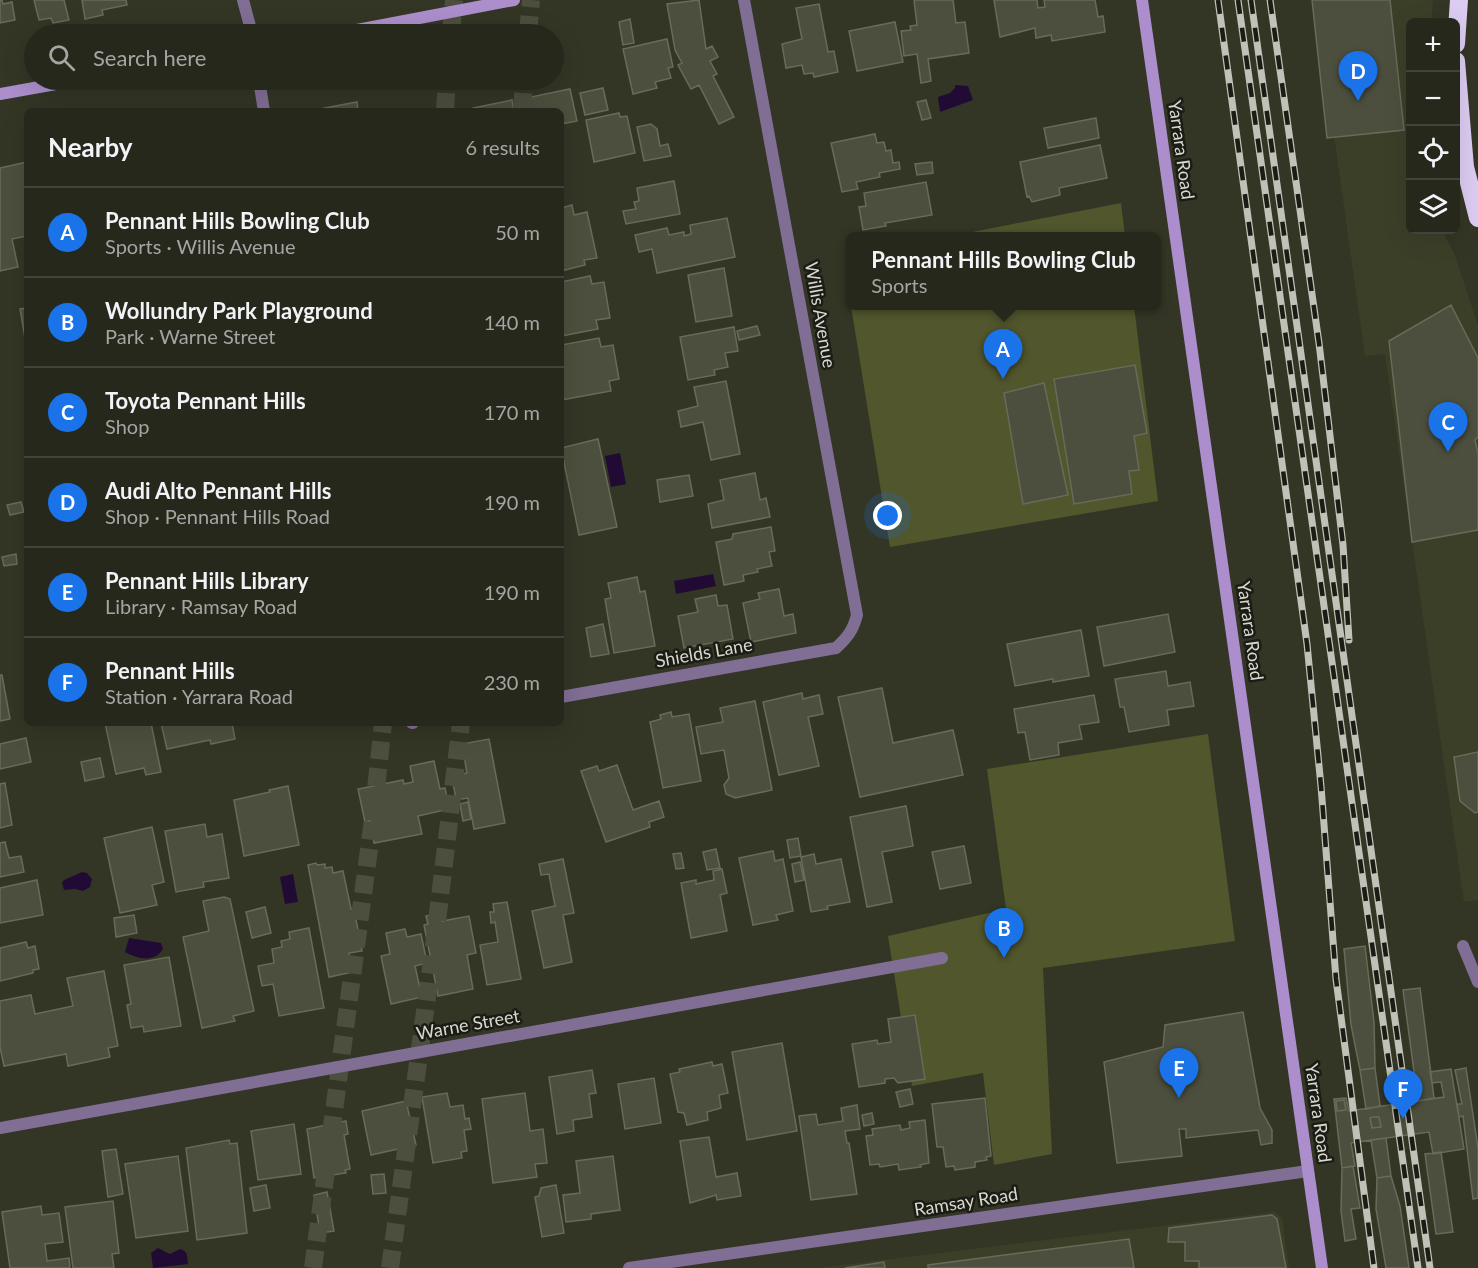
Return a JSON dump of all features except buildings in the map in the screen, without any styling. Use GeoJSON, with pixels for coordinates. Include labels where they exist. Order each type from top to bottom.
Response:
{"type":"FeatureCollection","features":[{"type":"Feature","properties":{"kind":"highway"},"geometry":{"type":"LineString","coordinates":[[1457,18],[1459,0]]}},
{"type":"Feature","properties":{"kind":"highway"},"geometry":{"type":"LineString","coordinates":[[1456,72],[1465,167],[1478,218]]}},
{"type":"Feature","properties":{"kind":"main road"},"geometry":{"type":"LineString","coordinates":[[388,24],[514,0]]}},
{"type":"Feature","properties":{"kind":"main road","name":"Yarrara Road"},"geometry":{"type":"LineString","coordinates":[[1142,0],[1322,1268]]}},
{"type":"Feature","properties":{"kind":"main road"},"geometry":{"type":"LineString","coordinates":[[0,94],[24,90]]}},
{"type":"Feature","properties":{"kind":"street"},"geometry":{"type":"LineString","coordinates":[[243,0],[246,24]]}},
{"type":"Feature","properties":{"kind":"street","name":"Willis Avenue"},"geometry":{"type":"LineString","coordinates":[[744,0],[857,615],[850,636]]}},
{"type":"Feature","properties":{"kind":"street"},"geometry":{"type":"LineString","coordinates":[[261,90],[264,108]]}},
{"type":"Feature","properties":{"kind":"street","name":"Shields Lane"},"geometry":{"type":"LineString","coordinates":[[564,696],[836,648],[850,636]]}},
{"type":"Feature","properties":{"kind":"street"},"geometry":{"type":"LineString","coordinates":[[1463,946],[1478,982]]}},
{"type":"Feature","properties":{"kind":"street","name":"Warne Street"},"geometry":{"type":"LineString","coordinates":[[0,1128],[942,958]]}},
{"type":"Feature","properties":{"kind":"street","name":"Ramsay Road"},"geometry":{"type":"LineString","coordinates":[[629,1268],[1308,1171]]}},
{"type":"Feature","properties":{"kind":"shaded area"},"geometry":{"type":"Polygon","coordinates":[[[1315,0],[1433,0],[1431,18],[1406,18],[1406,234],[1444,234],[1455,255],[1478,326],[1478,900],[1464,902],[1385,354],[1365,356],[1315,0]]]}},
{"type":"Feature","properties":{"kind":"shaded area"},"geometry":{"type":"Polygon","coordinates":[[[955,85],[968,86],[973,100],[940,112],[938,97],[950,93],[955,85]]]}},
{"type":"Feature","properties":{"kind":"shaded area"},"geometry":{"type":"Polygon","coordinates":[[[620,453],[626,484],[611,487],[605,456],[620,453]]]}},
{"type":"Feature","properties":{"kind":"shaded area"},"geometry":{"type":"Polygon","coordinates":[[[713,574],[716,586],[676,594],[674,581],[713,574]]]}},
{"type":"Feature","properties":{"kind":"shaded area"},"geometry":{"type":"Polygon","coordinates":[[[82,872],[87,873],[92,879],[90,887],[83,891],[64,890],[62,883],[64,880],[82,872]]]}},
{"type":"Feature","properties":{"kind":"shaded area"},"geometry":{"type":"Polygon","coordinates":[[[293,874],[298,902],[285,904],[280,877],[293,874]]]}},
{"type":"Feature","properties":{"kind":"shaded area"},"geometry":{"type":"Polygon","coordinates":[[[129,938],[161,943],[163,949],[151,958],[135,956],[125,952],[129,938]]]}},
{"type":"Feature","properties":{"kind":"shaded area"},"geometry":{"type":"Polygon","coordinates":[[[1274,1212],[1282,1218],[1289,1268],[818,1268],[1274,1212]]]}},
{"type":"Feature","properties":{"kind":"shaded area"},"geometry":{"type":"Polygon","coordinates":[[[158,1248],[170,1254],[180,1249],[183,1250],[187,1254],[188,1264],[153,1268],[151,1253],[158,1248]]]}},
{"type":"Feature","properties":{"kind":"green space"},"geometry":{"type":"Polygon","coordinates":[[[1121,203],[1125,232],[972,232],[1121,203]]]}},
{"type":"Feature","properties":{"kind":"green space"},"geometry":{"type":"Polygon","coordinates":[[[852,310],[1134,310],[1158,501],[890,547],[852,310]]]}},
{"type":"Feature","properties":{"kind":"green space"},"geometry":{"type":"Polygon","coordinates":[[[1208,734],[1235,941],[1043,968],[1052,1154],[994,1165],[983,1073],[912,1086],[888,936],[1006,909],[987,769],[1208,734]]]}},
{"type":"Feature","properties":{"kind":"tunnel"},"geometry":{"type":"LineString","coordinates":[[452,24],[454,0]]}},
{"type":"Feature","properties":{"kind":"tunnel"},"geometry":{"type":"LineString","coordinates":[[529,24],[531,0]]}},
{"type":"Feature","properties":{"kind":"tunnel"},"geometry":{"type":"LineString","coordinates":[[445,108],[446,90]]}},
{"type":"Feature","properties":{"kind":"tunnel"},"geometry":{"type":"LineString","coordinates":[[522,108],[523,90]]}},
{"type":"Feature","properties":{"kind":"tunnel"},"geometry":{"type":"LineString","coordinates":[[313,1268],[372,827],[383,726]]}},
{"type":"Feature","properties":{"kind":"tunnel"},"geometry":{"type":"LineString","coordinates":[[390,1268],[435,938],[461,726]]}},
{"type":"Feature","properties":{"kind":"railway"},"geometry":{"type":"LineString","coordinates":[[1218,0],[1307,644],[1336,979],[1374,1268]]}},
{"type":"Feature","properties":{"kind":"railway"},"geometry":{"type":"LineString","coordinates":[[1238,0],[1418,1268]]}},
{"type":"Feature","properties":{"kind":"railway"},"geometry":{"type":"LineString","coordinates":[[1251,0],[1430,1268]]}},
{"type":"Feature","properties":{"kind":"railway"},"geometry":{"type":"LineString","coordinates":[[1270,0],[1319,343],[1343,545],[1349,640]]}},
{"type":"Feature","properties":{"kind":"place","name":"Audi Alto Pennant Hills"},"geometry":{"type":"Point","coordinates":[1358,101]}},
{"type":"Feature","properties":{"kind":"place","name":"Pennant Hills Bowling Club"},"geometry":{"type":"Point","coordinates":[1003,379]}},
{"type":"Feature","properties":{"kind":"place","name":"Toyota Pennant Hills"},"geometry":{"type":"Point","coordinates":[1448,452]}},
{"type":"Feature","properties":{"kind":"place","name":"Wollundry Park Playground"},"geometry":{"type":"Point","coordinates":[1004,958]}},
{"type":"Feature","properties":{"kind":"place","name":"Pennant Hills Library"},"geometry":{"type":"Point","coordinates":[1179,1098]}},
{"type":"Feature","properties":{"kind":"place","name":"Pennant Hills"},"geometry":{"type":"Point","coordinates":[1403,1119]}}]}
